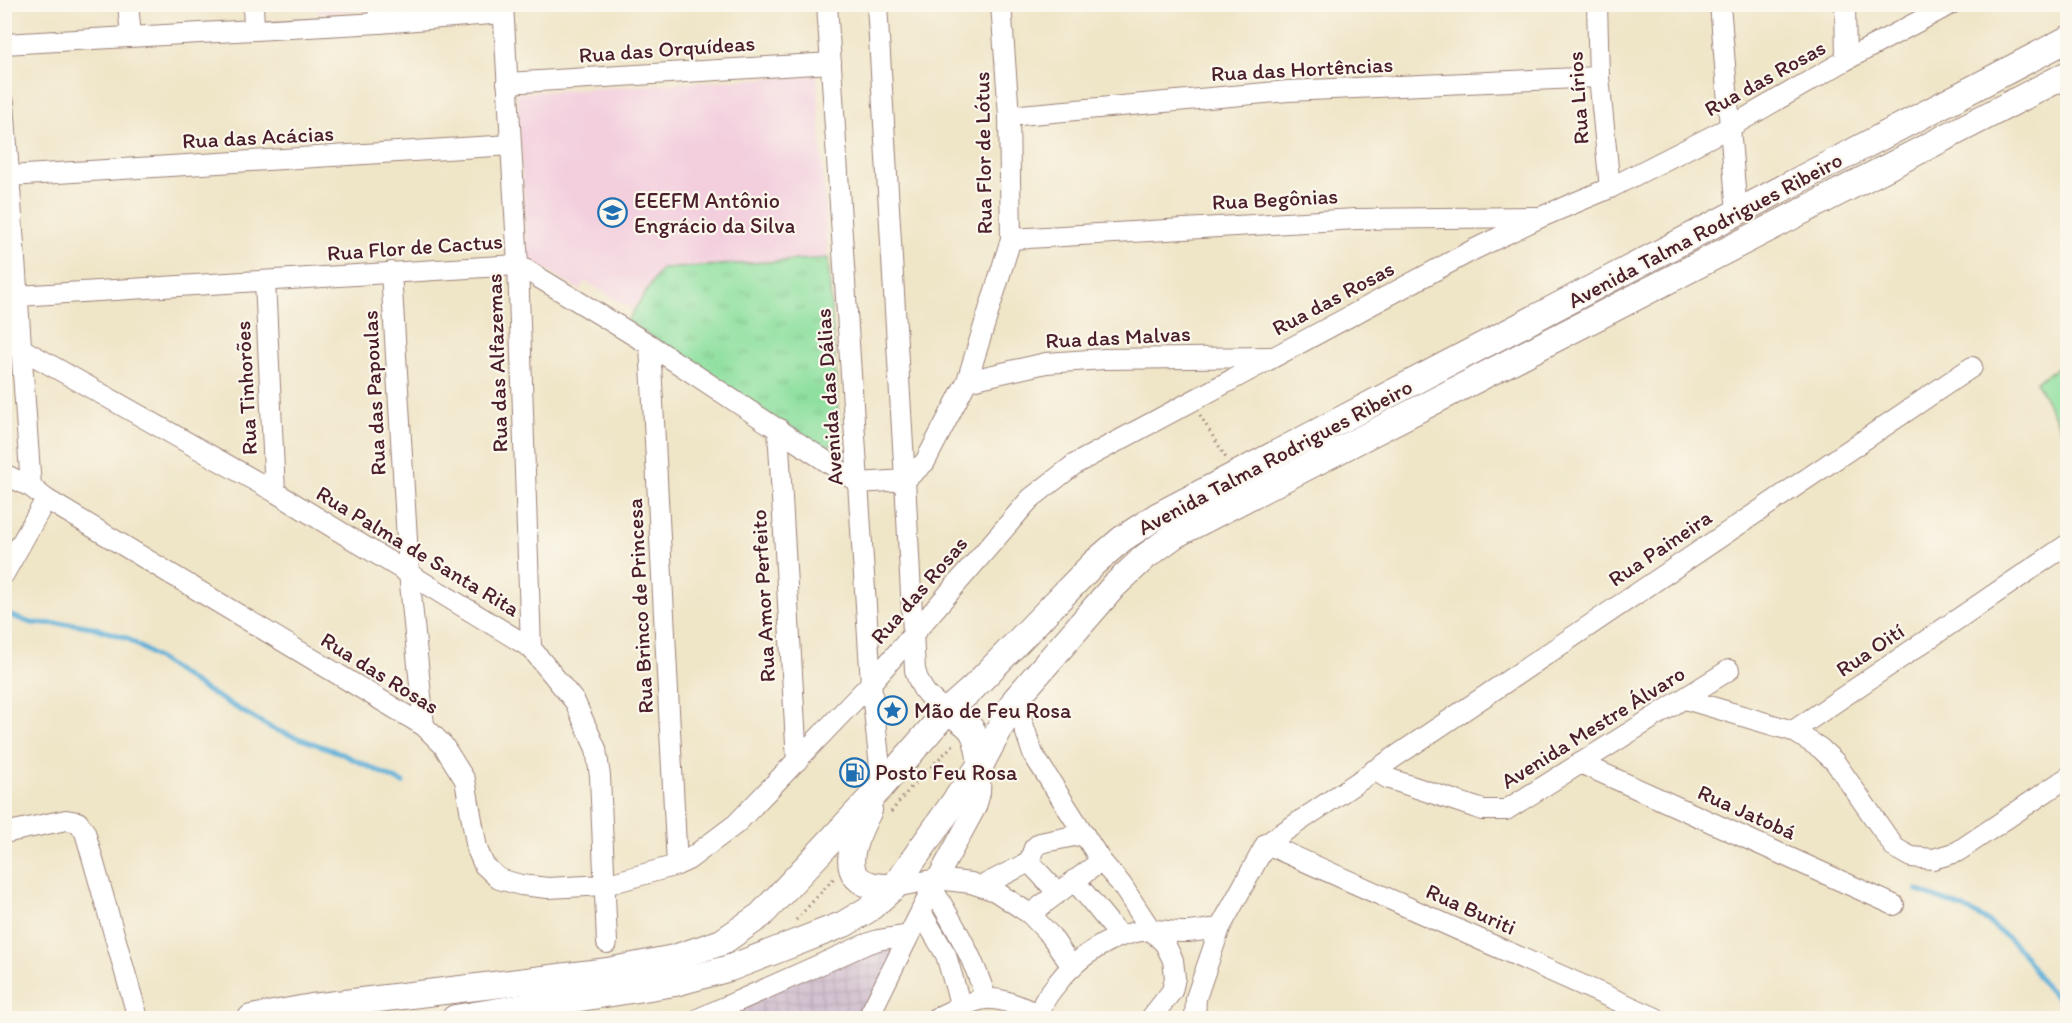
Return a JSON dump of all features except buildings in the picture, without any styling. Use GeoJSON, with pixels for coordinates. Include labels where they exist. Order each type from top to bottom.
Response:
{"type":"FeatureCollection","features":[{"type":"Feature","properties":{"kind":"main road","name":"Avenida Talma Rodrigues Ribeiro"},"geometry":{"type":"LineString","coordinates":[[251,1018],[312,1007],[608,970],[674,958],[722,942],[761,915],[882,786],[947,711],[973,688],[1094,563],[1122,539],[1157,516],[2067,39]]}},
{"type":"Feature","properties":{"kind":"main road","name":"Avenida Talma Rodrigues Ribeiro"},"geometry":{"type":"LineString","coordinates":[[455,1018],[675,983],[730,968],[844,924],[869,909],[894,887],[981,764],[1015,700],[1114,585],[1145,556],[1175,535],[2067,74]]}},
{"type":"Feature","properties":{"kind":"main road"},"geometry":{"type":"LineString","coordinates":[[947,711],[971,727],[977,739],[981,764]]}},
{"type":"Feature","properties":{"kind":"main road"},"geometry":{"type":"LineString","coordinates":[[882,786],[855,838],[851,853],[852,870],[858,879],[871,885],[894,887]]}},
{"type":"Feature","properties":{"kind":"street"},"geometry":{"type":"LineString","coordinates":[[128,4],[131,36]]}},
{"type":"Feature","properties":{"kind":"street"},"geometry":{"type":"LineString","coordinates":[[253,4],[254,28]]}},
{"type":"Feature","properties":{"kind":"street","name":"Avenida das Dálias"},"geometry":{"type":"LineString","coordinates":[[827,4],[871,683],[882,786]]}},
{"type":"Feature","properties":{"kind":"street"},"geometry":{"type":"LineString","coordinates":[[877,4],[915,670],[918,684],[925,695],[947,711]]}},
{"type":"Feature","properties":{"kind":"street","name":"Rua Flor de Lótus"},"geometry":{"type":"LineString","coordinates":[[905,480],[925,462],[967,381],[1011,239],[1009,116],[1001,4]]}},
{"type":"Feature","properties":{"kind":"street","name":"Rua Lírios"},"geometry":{"type":"LineString","coordinates":[[1597,4],[1599,77],[1610,188]]}},
{"type":"Feature","properties":{"kind":"street"},"geometry":{"type":"LineString","coordinates":[[1720,4],[1737,213]]}},
{"type":"Feature","properties":{"kind":"street"},"geometry":{"type":"LineString","coordinates":[[1845,4],[1846,60]]}},
{"type":"Feature","properties":{"kind":"street","name":"Rua das Rosas"},"geometry":{"type":"LineString","coordinates":[[4,474],[31,487],[46,499],[424,726],[443,746],[465,780],[477,849],[484,865],[499,879],[521,885],[548,888],[605,885],[645,875],[688,860],[736,825],[871,683],[1030,499],[1075,464],[1473,250],[1541,217],[1610,188],[1730,127],[1846,60],[1951,4]]}},
{"type":"Feature","properties":{"kind":"street"},"geometry":{"type":"LineString","coordinates":[[4,44],[254,28],[378,14],[503,9]]}},
{"type":"Feature","properties":{"kind":"street","name":"Rua das Alfazemas"},"geometry":{"type":"LineString","coordinates":[[503,9],[518,265],[531,648]]}},
{"type":"Feature","properties":{"kind":"street","name":"Rua das Orquídeas"},"geometry":{"type":"LineString","coordinates":[[507,83],[831,63]]}},
{"type":"Feature","properties":{"kind":"street","name":"Rua das Hortências"},"geometry":{"type":"LineString","coordinates":[[1009,116],[1288,91],[1599,77]]}},
{"type":"Feature","properties":{"kind":"street"},"geometry":{"type":"LineString","coordinates":[[4,103],[18,296],[13,345],[31,487]]}},
{"type":"Feature","properties":{"kind":"street","name":"Rua das Acácias"},"geometry":{"type":"LineString","coordinates":[[9,176],[511,145]]}},
{"type":"Feature","properties":{"kind":"street","name":"Rua Begônias"},"geometry":{"type":"LineString","coordinates":[[1011,239],[1356,219],[1541,217]]}},
{"type":"Feature","properties":{"kind":"street","name":"Rua Flor de Cactus"},"geometry":{"type":"LineString","coordinates":[[18,296],[518,265],[650,345],[859,483]]}},
{"type":"Feature","properties":{"kind":"street","name":"Rua das Papoulas"},"geometry":{"type":"LineString","coordinates":[[391,272],[409,573],[424,726]]}},
{"type":"Feature","properties":{"kind":"street","name":"Rua Tinhorões"},"geometry":{"type":"LineString","coordinates":[[266,281],[275,492]]}},
{"type":"Feature","properties":{"kind":"street","name":"Rua Palma de Santa Rita"},"geometry":{"type":"LineString","coordinates":[[13,345],[275,492],[531,648],[575,702],[597,749],[607,943]]}},
{"type":"Feature","properties":{"kind":"street","name":"Rua Brinco de Princesa"},"geometry":{"type":"LineString","coordinates":[[650,345],[677,865]]}},
{"type":"Feature","properties":{"kind":"street","name":"Rua das Malvas"},"geometry":{"type":"LineString","coordinates":[[967,381],[1046,363],[1104,358],[1274,357]]}},
{"type":"Feature","properties":{"kind":"street","name":"Rua Paineira"},"geometry":{"type":"LineString","coordinates":[[1374,770],[1972,367]]}},
{"type":"Feature","properties":{"kind":"street","name":"Rua Amor Perfeito"},"geometry":{"type":"LineString","coordinates":[[778,428],[797,760]]}},
{"type":"Feature","properties":{"kind":"street"},"geometry":{"type":"LineString","coordinates":[[859,483],[905,480]]}},
{"type":"Feature","properties":{"kind":"street"},"geometry":{"type":"LineString","coordinates":[[4,574],[46,499]]}},
{"type":"Feature","properties":{"kind":"street","name":"Rua Oití"},"geometry":{"type":"LineString","coordinates":[[1793,731],[2067,544]]}},
{"type":"Feature","properties":{"kind":"street","name":"Avenida Mestre Álvaro"},"geometry":{"type":"LineString","coordinates":[[1374,770],[1387,778],[1483,810],[1506,810],[1729,670]]}},
{"type":"Feature","properties":{"kind":"street"},"geometry":{"type":"LineString","coordinates":[[1685,699],[1793,731],[1820,748],[1835,762],[1895,848],[1911,857],[1933,859],[1957,852],[2067,777]]}},
{"type":"Feature","properties":{"kind":"street"},"geometry":{"type":"LineString","coordinates":[[1015,700],[1033,754],[1101,861],[1121,884],[1151,930],[1165,944],[1173,960],[1175,978],[1172,990],[1151,1018]]}},
{"type":"Feature","properties":{"kind":"street","name":"Rua Jatobá"},"geometry":{"type":"LineString","coordinates":[[1580,763],[1894,905]]}},
{"type":"Feature","properties":{"kind":"street"},"geometry":{"type":"LineString","coordinates":[[868,1018],[935,883],[976,807],[980,793],[981,764]]}},
{"type":"Feature","properties":{"kind":"street"},"geometry":{"type":"LineString","coordinates":[[1195,1018],[1196,998],[1220,928],[1266,844],[1374,770]]}},
{"type":"Feature","properties":{"kind":"street"},"geometry":{"type":"LineString","coordinates":[[4,833],[66,820],[78,822],[85,832],[138,1018]]}},
{"type":"Feature","properties":{"kind":"street"},"geometry":{"type":"LineString","coordinates":[[982,885],[1029,862],[1035,848],[1040,843],[1084,834]]}},
{"type":"Feature","properties":{"kind":"street","name":"Rua Buriti"},"geometry":{"type":"LineString","coordinates":[[1266,844],[1656,1018]]}},
{"type":"Feature","properties":{"kind":"street"},"geometry":{"type":"LineString","coordinates":[[1030,914],[1101,861]]}},
{"type":"Feature","properties":{"kind":"street"},"geometry":{"type":"LineString","coordinates":[[1029,862],[1058,893]]}},
{"type":"Feature","properties":{"kind":"street"},"geometry":{"type":"LineString","coordinates":[[1074,880],[1120,936]]}},
{"type":"Feature","properties":{"kind":"street"},"geometry":{"type":"LineString","coordinates":[[935,883],[978,971],[986,999]]}},
{"type":"Feature","properties":{"kind":"street"},"geometry":{"type":"LineString","coordinates":[[894,887],[935,883],[982,885],[1030,914],[1051,936],[1072,967]]}},
{"type":"Feature","properties":{"kind":"street"},"geometry":{"type":"LineString","coordinates":[[921,912],[946,955],[961,1007]]}},
{"type":"Feature","properties":{"kind":"street"},"geometry":{"type":"LineString","coordinates":[[936,1018],[986,999],[1008,1003],[1042,1017],[1043,1002],[1072,967],[1099,947],[1120,936],[1151,930],[1185,932],[1220,928]]}},
{"type":"Feature","properties":{"kind":"street"},"geometry":{"type":"LineString","coordinates":[[1173,960],[1185,932]]}},
{"type":"Feature","properties":{"kind":"street"},"geometry":{"type":"LineString","coordinates":[[707,1017],[864,945],[878,940],[909,935]]}},
{"type":"Feature","properties":{"kind":"path"},"geometry":{"type":"LineString","coordinates":[[1192,401],[1236,475]]}},
{"type":"Feature","properties":{"kind":"path"},"geometry":{"type":"LineString","coordinates":[[890,812],[912,786],[971,727]]}},
{"type":"Feature","properties":{"kind":"path"},"geometry":{"type":"LineString","coordinates":[[789,927],[839,872]]}},
{"type":"Feature","properties":{"kind":"shaded area"},"geometry":{"type":"Polygon","coordinates":[[[316,5],[363,5],[363,10],[317,13],[316,5]]]}},
{"type":"Feature","properties":{"kind":"shaded area","name":"EEEFM Antônio Engrácio da Silva"},"geometry":{"type":"Polygon","coordinates":[[[817,75],[828,258],[661,269],[633,310],[585,281],[580,290],[527,257],[517,93],[817,75]]]}},
{"type":"Feature","properties":{"kind":"shaded area"},"geometry":{"type":"Polygon","coordinates":[[[888,932],[901,945],[864,1018],[694,1018],[888,932]]]}},
{"type":"Feature","properties":{"kind":"green space"},"geometry":{"type":"Polygon","coordinates":[[[828,258],[839,428],[837,440],[829,446],[819,446],[627,321],[661,269],[828,258]]]}},
{"type":"Feature","properties":{"kind":"green space"},"geometry":{"type":"Polygon","coordinates":[[[2067,362],[2067,440],[2036,381],[2067,362]]]}},
{"type":"Feature","properties":{"kind":"waterway"},"geometry":{"type":"LineString","coordinates":[[4,613],[31,623],[74,624],[127,638],[202,688],[273,729],[338,752],[403,783]]}},
{"type":"Feature","properties":{"kind":"waterway"},"geometry":{"type":"LineString","coordinates":[[1917,890],[1980,916],[2016,945],[2046,987],[2068,1003]]}},
{"type":"Feature","properties":{"kind":"place","name":"EEEFM Antônio Engrácio da Silva"},"geometry":{"type":"Point","coordinates":[613,213]}},
{"type":"Feature","properties":{"kind":"place","name":"Mão de Feu Rosa"},"geometry":{"type":"Point","coordinates":[893,710]}},
{"type":"Feature","properties":{"kind":"place","name":"Posto Feu Rosa"},"geometry":{"type":"Point","coordinates":[854,772]}}]}
